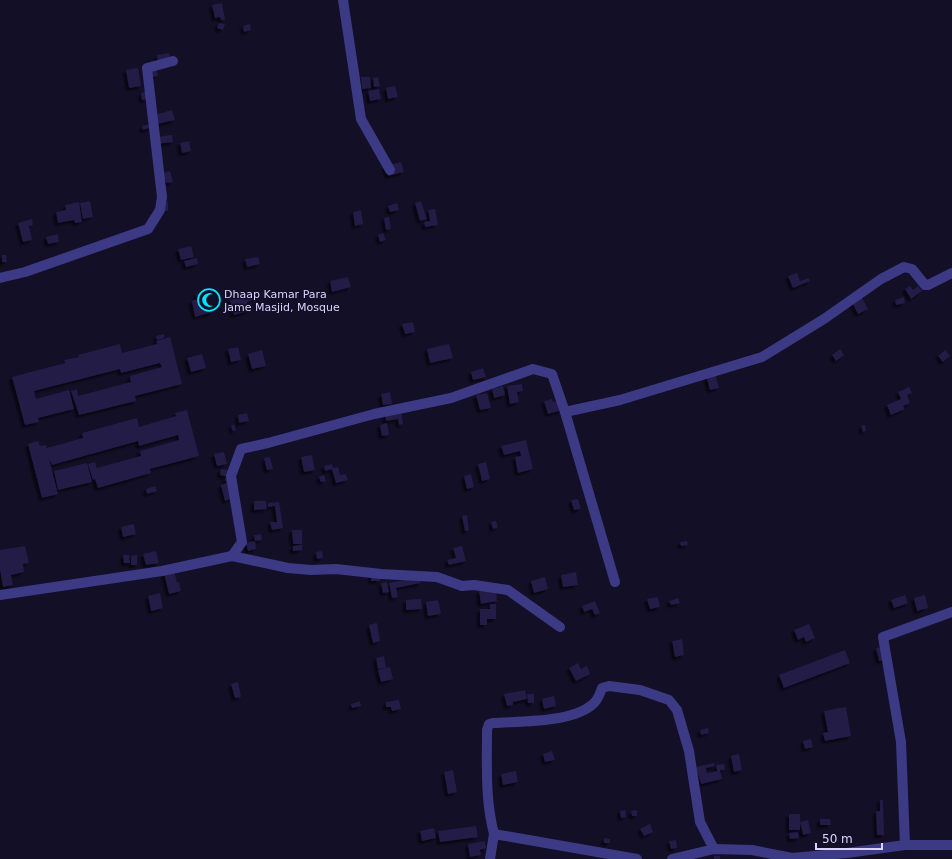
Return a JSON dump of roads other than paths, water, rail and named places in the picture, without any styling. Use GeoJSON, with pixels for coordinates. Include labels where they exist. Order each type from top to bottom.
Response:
{"type":"FeatureCollection","features":[{"type":"Feature","properties":{"kind":"street"},"geometry":{"type":"LineString","coordinates":[[342,0],[361,119],[390,170]]}},
{"type":"Feature","properties":{"kind":"street"},"geometry":{"type":"LineString","coordinates":[[0,278],[25,272],[148,229],[160,210],[162,197],[148,68],[173,61]]}},
{"type":"Feature","properties":{"kind":"street"},"geometry":{"type":"LineString","coordinates":[[565,412],[620,400],[762,357],[824,319],[881,279],[904,267],[912,269],[925,285],[928,285],[952,273]]}},
{"type":"Feature","properties":{"kind":"street"},"geometry":{"type":"LineString","coordinates":[[232,556],[242,542],[231,476],[241,449],[374,414],[451,398],[533,369],[552,374],[565,412],[609,566],[615,582]]}},
{"type":"Feature","properties":{"kind":"street"},"geometry":{"type":"LineString","coordinates":[[0,596],[162,571],[232,556],[288,568],[311,570],[336,569],[381,574],[437,577],[462,586],[474,585],[508,590],[560,627]]}},
{"type":"Feature","properties":{"kind":"street"},"geometry":{"type":"LineString","coordinates":[[905,845],[901,742],[883,636],[952,612]]}},
{"type":"Feature","properties":{"kind":"street"},"geometry":{"type":"LineString","coordinates":[[490,859],[494,834],[487,797],[487,730],[489,724],[493,722],[546,720],[581,712],[593,704],[599,696],[602,688],[609,686],[640,690],[669,700],[677,710],[688,752],[700,822],[714,849]]}},
{"type":"Feature","properties":{"kind":"street"},"geometry":{"type":"LineString","coordinates":[[494,834],[637,859]]}},
{"type":"Feature","properties":{"kind":"street"},"geometry":{"type":"LineString","coordinates":[[672,859],[714,849],[752,850],[792,858],[847,853],[905,845],[952,845]]}},
{"type":"Feature","properties":{"kind":"place","name":"Dhaap Kamar Para Jame Masjid, Mosque"},"geometry":{"type":"Point","coordinates":[209,300]}}]}
